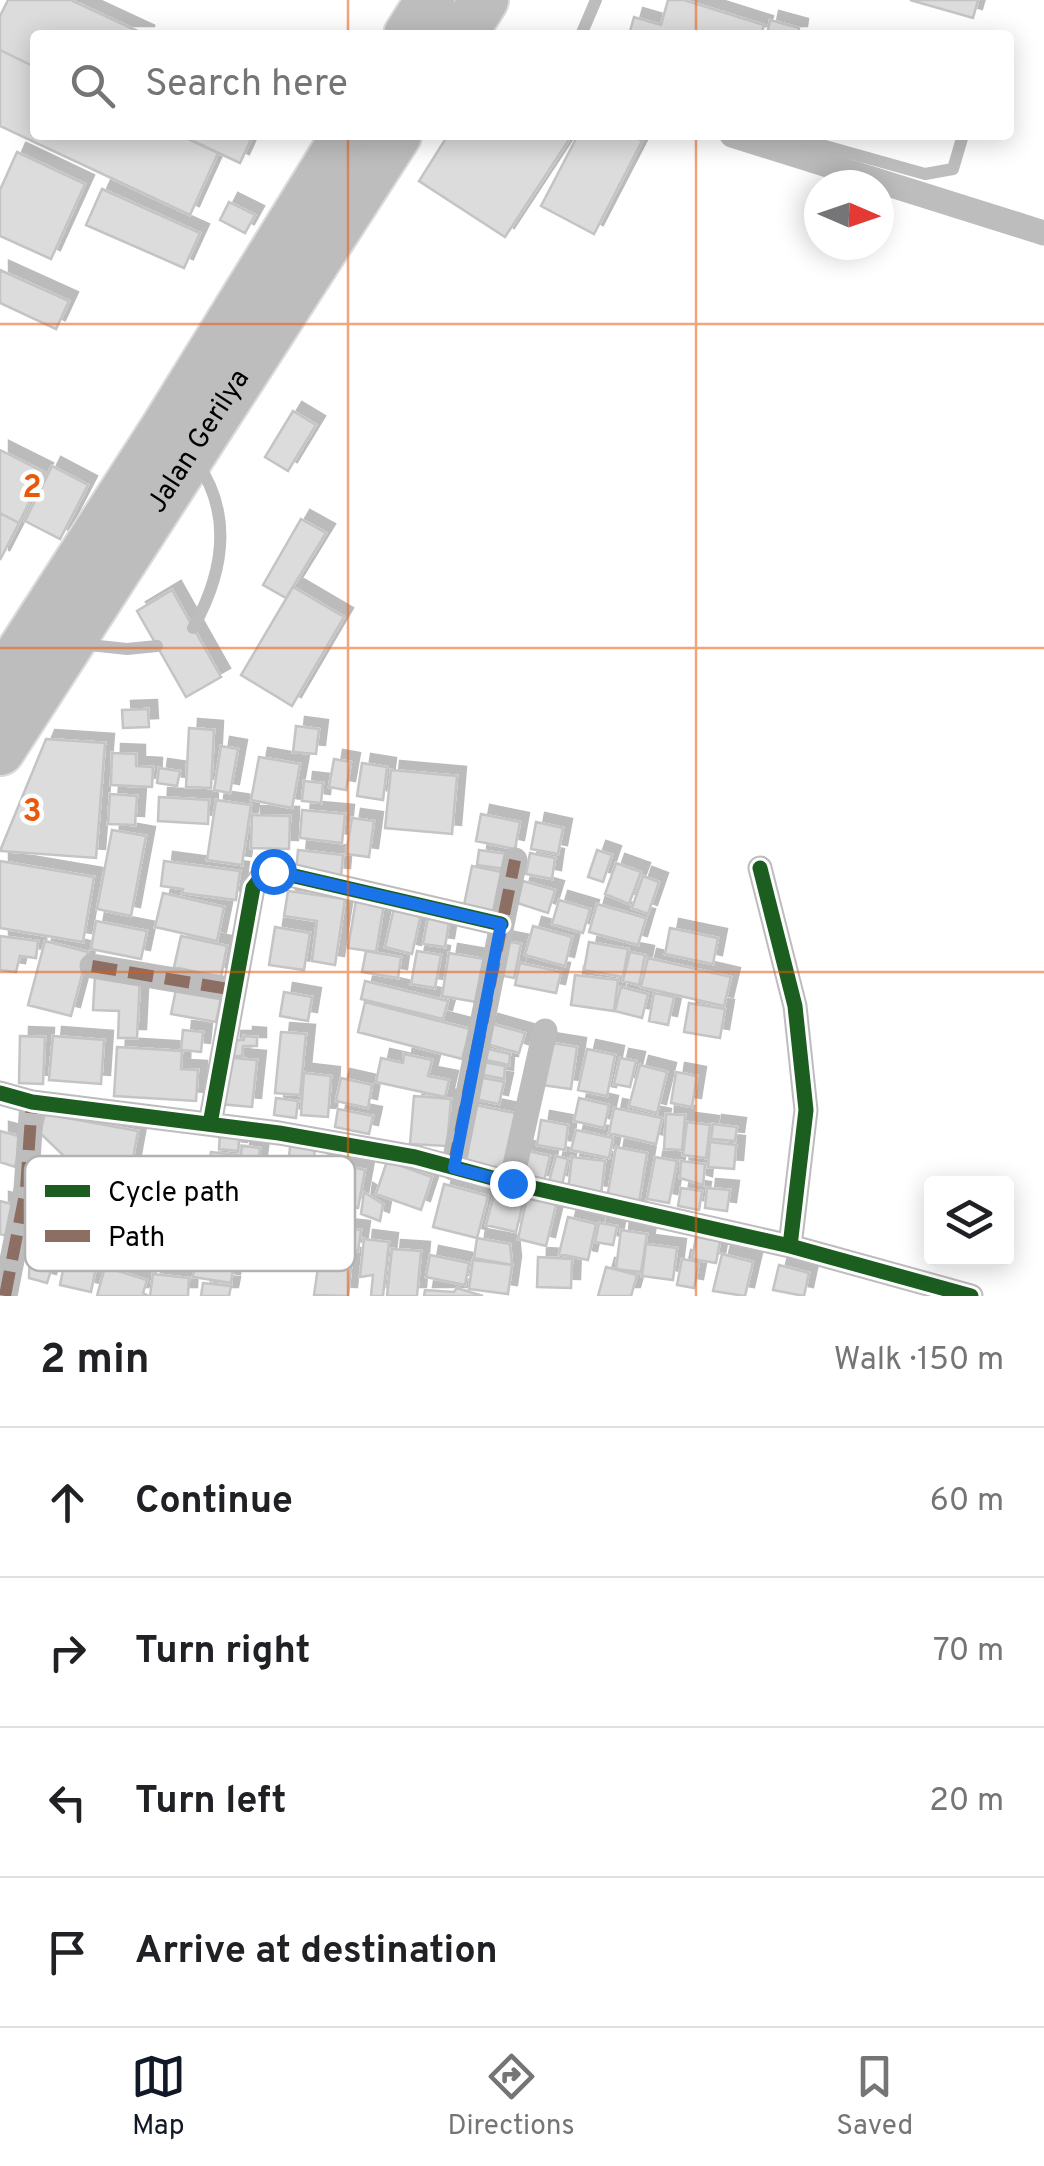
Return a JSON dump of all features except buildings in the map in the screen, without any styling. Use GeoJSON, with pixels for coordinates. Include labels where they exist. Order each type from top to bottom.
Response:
{"type":"FeatureCollection","features":[{"type":"Feature","properties":{"kind":"highway"},"geometry":{"type":"LineString","coordinates":[[425,30],[465,18]]}},
{"type":"Feature","properties":{"kind":"highway","name":"Jalan Gerilya"},"geometry":{"type":"LineString","coordinates":[[0,751],[69,642],[343,140]]}},
{"type":"Feature","properties":{"kind":"highway","name":"Jalan Gerilya"},"geometry":{"type":"LineString","coordinates":[[0,684],[393,140]]}},
{"type":"Feature","properties":{"kind":"street"},"geometry":{"type":"LineString","coordinates":[[748,140],[1044,233]]}},
{"type":"Feature","properties":{"kind":"street"},"geometry":{"type":"LineString","coordinates":[[454,1168],[515,860]]}},
{"type":"Feature","properties":{"kind":"street"},"geometry":{"type":"LineString","coordinates":[[760,868],[795,1006],[806,1110],[790,1246]]}},
{"type":"Feature","properties":{"kind":"street"},"geometry":{"type":"LineString","coordinates":[[210,1124],[253,888],[264,874],[273,871],[501,924]]}},
{"type":"Feature","properties":{"kind":"street"},"geometry":{"type":"LineString","coordinates":[[92,966],[234,990]]}},
{"type":"Feature","properties":{"kind":"street"},"geometry":{"type":"LineString","coordinates":[[512,1183],[545,1031]]}},
{"type":"Feature","properties":{"kind":"street"},"geometry":{"type":"LineString","coordinates":[[0,1093],[32,1102],[376,1150],[790,1246],[972,1296]]}},
{"type":"Feature","properties":{"kind":"street"},"geometry":{"type":"LineString","coordinates":[[28,1156],[32,1102]]}},
{"type":"Feature","properties":{"kind":"street"},"geometry":{"type":"LineString","coordinates":[[4,1296],[25,1194]]}},
{"type":"Feature","properties":{"kind":"lane"},"geometry":{"type":"LineString","coordinates":[[584,30],[596,0]]}},
{"type":"Feature","properties":{"kind":"lane"},"geometry":{"type":"LineString","coordinates":[[804,140],[925,174],[953,169],[961,140]]}},
{"type":"Feature","properties":{"kind":"lane"},"geometry":{"type":"LineString","coordinates":[[177,443],[205,474],[220,522],[220,565],[207,604],[193,628]]}},
{"type":"Feature","properties":{"kind":"lane"},"geometry":{"type":"LineString","coordinates":[[69,642],[127,650],[156,646]]}},
{"type":"Feature","properties":{"kind":"marked path"},"geometry":{"type":"LineString","coordinates":[[453,1168],[515,860]]}},
{"type":"Feature","properties":{"kind":"marked path"},"geometry":{"type":"LineString","coordinates":[[92,966],[234,990]]}},
{"type":"Feature","properties":{"kind":"marked path"},"geometry":{"type":"LineString","coordinates":[[28,1156],[32,1102]]}},
{"type":"Feature","properties":{"kind":"marked path"},"geometry":{"type":"LineString","coordinates":[[5,1296],[25,1194]]}},
{"type":"Feature","properties":{"kind":"cycle path"},"geometry":{"type":"LineString","coordinates":[[760,868],[795,1006],[806,1110],[790,1246]]}},
{"type":"Feature","properties":{"kind":"cycle path"},"geometry":{"type":"LineString","coordinates":[[210,1124],[253,888],[264,874],[273,871],[501,924]]}},
{"type":"Feature","properties":{"kind":"cycle path"},"geometry":{"type":"LineString","coordinates":[[0,1093],[32,1102],[279,1133],[415,1157],[511,1183],[790,1246],[971,1296]]}},
{"type":"Feature","properties":{"kind":"route"},"geometry":{"type":"LineString","coordinates":[[273,871],[501,924],[454,1168],[512,1183]]}}]}
